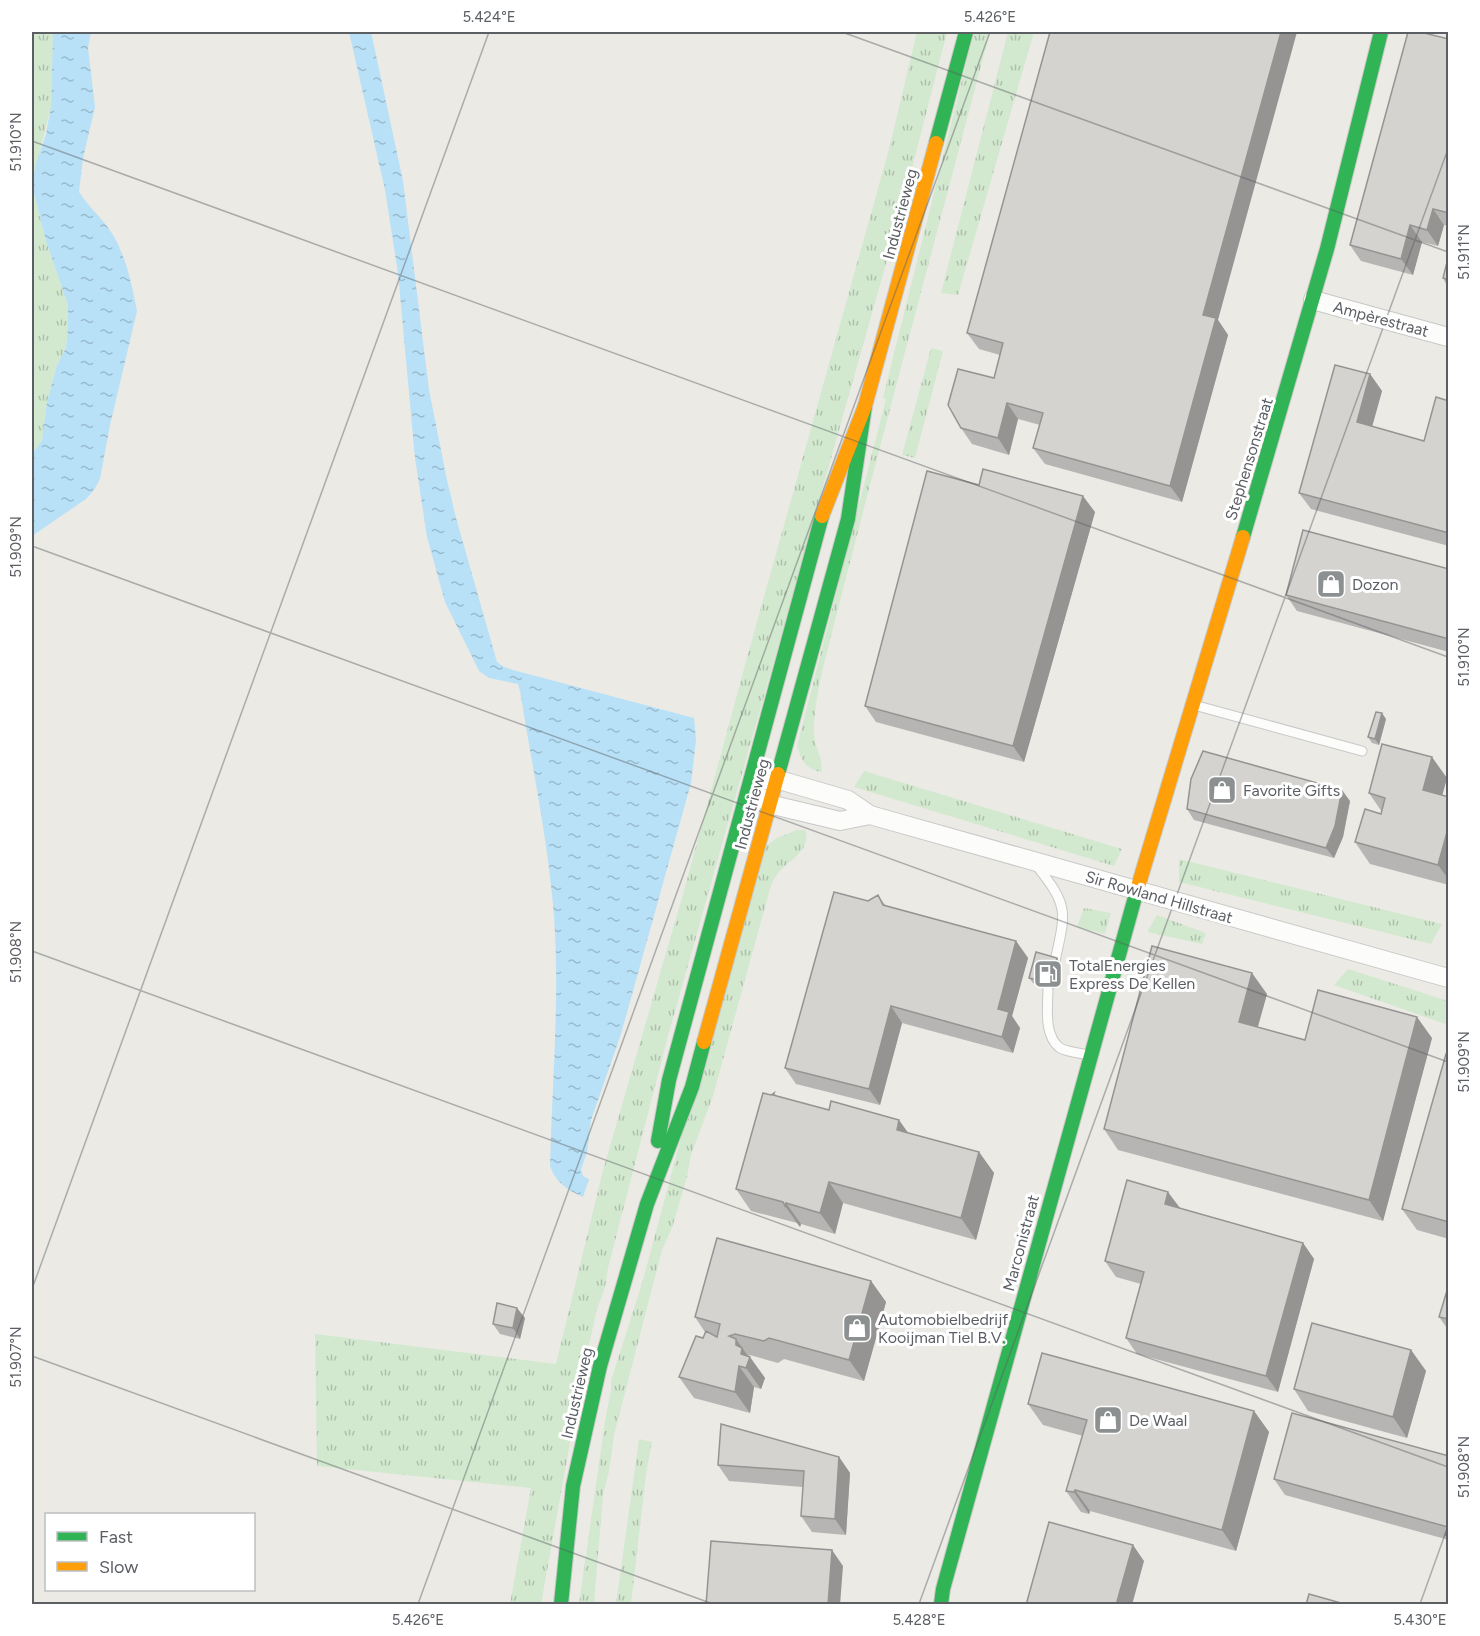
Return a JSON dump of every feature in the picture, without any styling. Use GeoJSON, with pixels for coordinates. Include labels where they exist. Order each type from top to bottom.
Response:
{"type":"FeatureCollection","features":[{"type":"Feature","properties":{"kind":"main road","name":"Industrieweg"},"geometry":{"type":"LineString","coordinates":[[562,1601],[573,1486],[600,1366],[647,1204],[692,1087],[848,519],[865,406],[966,32]]}},
{"type":"Feature","properties":{"kind":"main road","name":"Stephensonstraat"},"geometry":{"type":"LineString","coordinates":[[1136,892],[1313,300],[1356,142],[1381,32]]}},
{"type":"Feature","properties":{"kind":"main road","name":"Industrieweg"},"geometry":{"type":"LineString","coordinates":[[647,1204],[669,1080],[749,782],[824,508],[865,406]]}},
{"type":"Feature","properties":{"kind":"main road","name":"Marconistraat"},"geometry":{"type":"LineString","coordinates":[[941,1605],[943,1589],[1136,892]]}},
{"type":"Feature","properties":{"kind":"street","name":"Ampèrestraat"},"geometry":{"type":"LineString","coordinates":[[1313,300],[1449,337]]}},
{"type":"Feature","properties":{"kind":"street","name":"Sir Rowland Hillstraat"},"geometry":{"type":"LineString","coordinates":[[749,782],[776,779],[848,800],[870,815],[1033,860],[1136,892],[1449,978]]}},
{"type":"Feature","properties":{"kind":"street"},"geometry":{"type":"LineString","coordinates":[[749,782],[769,804]]}},
{"type":"Feature","properties":{"kind":"street","name":"Sir Rowland Hillstraat"},"geometry":{"type":"LineString","coordinates":[[769,804],[840,821],[870,815]]}},
{"type":"Feature","properties":{"kind":"lane"},"geometry":{"type":"LineString","coordinates":[[1192,704],[1362,751]]}},
{"type":"Feature","properties":{"kind":"lane"},"geometry":{"type":"LineString","coordinates":[[1033,860],[1056,889],[1063,906],[1062,927],[1055,961]]}},
{"type":"Feature","properties":{"kind":"lane"},"geometry":{"type":"LineString","coordinates":[[1048,988],[1048,1022],[1052,1039],[1062,1049],[1090,1055]]}},
{"type":"Feature","properties":{"kind":"green space"},"geometry":{"type":"Polygon","coordinates":[[[32,32],[53,32],[51,106],[32,185],[32,32]]]}},
{"type":"Feature","properties":{"kind":"green space"},"geometry":{"type":"Polygon","coordinates":[[[917,32],[947,32],[902,207],[668,1036],[605,1287],[597,1309],[582,1376],[541,1604],[510,1604],[531,1488],[317,1466],[315,1334],[556,1364],[602,1174],[685,887],[889,149],[917,32]]]}},
{"type":"Feature","properties":{"kind":"green space"},"geometry":{"type":"Polygon","coordinates":[[[974,32],[990,32],[821,678],[814,733],[821,760],[821,772],[805,763],[797,746],[886,399],[883,398],[974,32]]]}},
{"type":"Feature","properties":{"kind":"green space"},"geometry":{"type":"Polygon","coordinates":[[[1008,32],[1034,32],[958,295],[941,293],[1008,32]]]}},
{"type":"Feature","properties":{"kind":"green space"},"geometry":{"type":"Polygon","coordinates":[[[32,185],[46,241],[68,305],[68,328],[66,348],[57,365],[47,402],[42,440],[32,454],[32,185]]]}},
{"type":"Feature","properties":{"kind":"green space"},"geometry":{"type":"Polygon","coordinates":[[[931,348],[943,351],[915,458],[902,455],[931,348]]]}},
{"type":"Feature","properties":{"kind":"green space"},"geometry":{"type":"Polygon","coordinates":[[[864,771],[1122,849],[1114,866],[854,787],[864,771]]]}},
{"type":"Feature","properties":{"kind":"green space"},"geometry":{"type":"Polygon","coordinates":[[[797,830],[805,830],[806,842],[800,852],[779,872],[771,885],[713,1096],[691,1155],[672,1228],[662,1250],[614,1435],[609,1472],[603,1494],[594,1604],[579,1604],[611,1381],[643,1280],[718,1000],[766,846],[777,838],[797,830]]]}},
{"type":"Feature","properties":{"kind":"green space"},"geometry":{"type":"Polygon","coordinates":[[[1179,859],[1442,924],[1431,944],[1179,882],[1179,859]]]}},
{"type":"Feature","properties":{"kind":"green space"},"geometry":{"type":"Polygon","coordinates":[[[1084,908],[1111,913],[1105,934],[1077,927],[1084,908]]]}},
{"type":"Feature","properties":{"kind":"green space"},"geometry":{"type":"Polygon","coordinates":[[[1157,915],[1206,933],[1202,944],[1147,932],[1157,915]]]}},
{"type":"Feature","properties":{"kind":"green space"},"geometry":{"type":"Polygon","coordinates":[[[1348,969],[1448,1001],[1448,1025],[1334,985],[1348,969]]]}},
{"type":"Feature","properties":{"kind":"green space"},"geometry":{"type":"Polygon","coordinates":[[[639,1439],[652,1442],[646,1474],[631,1604],[616,1604],[639,1439]]]}},
{"type":"Feature","properties":{"kind":"water"},"geometry":{"type":"Polygon","coordinates":[[[53,32],[91,32],[88,48],[95,107],[83,158],[79,192],[115,238],[124,258],[137,311],[110,425],[100,479],[86,499],[32,536],[32,454],[42,440],[47,402],[57,365],[66,348],[68,328],[68,305],[46,241],[32,185],[51,106],[53,32]]]}},
{"type":"Feature","properties":{"kind":"water"},"geometry":{"type":"Polygon","coordinates":[[[349,32],[371,32],[403,181],[429,390],[447,480],[497,662],[513,670],[694,718],[696,740],[691,783],[621,1034],[591,1120],[587,1152],[581,1170],[583,1176],[589,1179],[583,1197],[563,1185],[555,1177],[550,1166],[556,947],[544,831],[520,691],[518,684],[489,678],[479,671],[445,602],[427,537],[415,458],[398,273],[385,190],[349,32]]]}},
{"type":"Feature","properties":{"kind":"building"},"geometry":{"type":"Polygon","coordinates":[[[1050,32],[1281,32],[1203,315],[1216,318],[1170,486],[1033,448],[1043,413],[1007,403],[998,438],[961,428],[948,405],[958,369],[994,378],[1003,343],[967,333],[1050,32]]]}},
{"type":"Feature","properties":{"kind":"building"},"geometry":{"type":"Polygon","coordinates":[[[1408,32],[1420,32],[1449,39],[1449,213],[1433,209],[1427,230],[1410,225],[1401,259],[1350,245],[1408,32]]]}},
{"type":"Feature","properties":{"kind":"building"},"geometry":{"type":"Polygon","coordinates":[[[1449,259],[1449,280],[1443,278],[1449,259]]]}},
{"type":"Feature","properties":{"kind":"building"},"geometry":{"type":"Polygon","coordinates":[[[1335,365],[1370,374],[1357,422],[1424,441],[1436,397],[1449,401],[1449,533],[1299,493],[1335,365]]]}},
{"type":"Feature","properties":{"kind":"building"},"geometry":{"type":"Polygon","coordinates":[[[983,469],[1083,496],[1013,746],[865,706],[927,471],[979,485],[983,469]]]}},
{"type":"Feature","properties":{"kind":"building"},"geometry":{"type":"Polygon","coordinates":[[[1303,530],[1449,569],[1449,639],[1286,595],[1303,530]]]}},
{"type":"Feature","properties":{"kind":"building"},"geometry":{"type":"Polygon","coordinates":[[[1376,712],[1382,713],[1375,739],[1368,737],[1376,712]]]}},
{"type":"Feature","properties":{"kind":"building"},"geometry":{"type":"Polygon","coordinates":[[[1382,744],[1432,757],[1423,790],[1449,797],[1449,833],[1447,832],[1438,865],[1355,842],[1365,809],[1381,814],[1385,798],[1369,793],[1382,744]]]}},
{"type":"Feature","properties":{"kind":"building"},"geometry":{"type":"Polygon","coordinates":[[[1203,751],[1342,790],[1335,826],[1326,848],[1187,809],[1191,779],[1203,751]]]}},
{"type":"Feature","properties":{"kind":"building"},"geometry":{"type":"Polygon","coordinates":[[[834,892],[868,901],[878,895],[883,905],[1016,941],[998,1009],[1009,1012],[1002,1037],[891,1006],[869,1089],[785,1068],[834,892]]]}},
{"type":"Feature","properties":{"kind":"building"},"geometry":{"type":"Polygon","coordinates":[[[1152,946],[1252,973],[1239,1022],[1305,1040],[1318,990],[1417,1017],[1369,1200],[1104,1129],[1152,946]]]}},
{"type":"Feature","properties":{"kind":"building"},"geometry":{"type":"Polygon","coordinates":[[[1036,952],[1057,958],[1050,983],[1029,978],[1036,952]]]}},
{"type":"Feature","properties":{"kind":"building"},"geometry":{"type":"Polygon","coordinates":[[[1446,1054],[1449,1055],[1449,1222],[1402,1209],[1446,1054]]]}},
{"type":"Feature","properties":{"kind":"building"},"geometry":{"type":"Polygon","coordinates":[[[763,1093],[771,1095],[774,1093],[773,1095],[829,1110],[831,1101],[899,1120],[897,1130],[979,1152],[961,1218],[829,1182],[820,1213],[786,1203],[785,1206],[783,1202],[736,1189],[763,1093]]]}},
{"type":"Feature","properties":{"kind":"building"},"geometry":{"type":"Polygon","coordinates":[[[1127,1180],[1168,1192],[1165,1204],[1303,1243],[1266,1376],[1126,1338],[1144,1272],[1105,1261],[1127,1180]]]}},
{"type":"Feature","properties":{"kind":"building"},"geometry":{"type":"Polygon","coordinates":[[[717,1238],[871,1281],[849,1360],[769,1338],[764,1341],[735,1334],[729,1336],[736,1339],[736,1345],[742,1348],[741,1354],[750,1357],[746,1368],[739,1366],[735,1392],[679,1377],[696,1336],[703,1338],[706,1331],[717,1337],[720,1324],[695,1317],[717,1238]]]}},
{"type":"Feature","properties":{"kind":"building"},"geometry":{"type":"Polygon","coordinates":[[[1449,1284],[1449,1319],[1439,1317],[1449,1284]]]}},
{"type":"Feature","properties":{"kind":"building"},"geometry":{"type":"Polygon","coordinates":[[[497,1303],[517,1308],[513,1328],[493,1324],[497,1303]]]}},
{"type":"Feature","properties":{"kind":"building"},"geometry":{"type":"Polygon","coordinates":[[[1312,1323],[1411,1350],[1393,1417],[1294,1389],[1312,1323]]]}},
{"type":"Feature","properties":{"kind":"building"},"geometry":{"type":"Polygon","coordinates":[[[1042,1353],[1254,1411],[1222,1530],[1075,1490],[1074,1492],[1066,1491],[1087,1420],[1028,1404],[1042,1353]]]}},
{"type":"Feature","properties":{"kind":"building"},"geometry":{"type":"Polygon","coordinates":[[[1292,1413],[1449,1456],[1449,1536],[1445,1535],[1448,1527],[1274,1479],[1292,1413]]]}},
{"type":"Feature","properties":{"kind":"building"},"geometry":{"type":"Polygon","coordinates":[[[721,1424],[839,1457],[835,1519],[801,1516],[804,1471],[718,1465],[721,1424]]]}},
{"type":"Feature","properties":{"kind":"building"},"geometry":{"type":"Polygon","coordinates":[[[1049,1522],[1133,1545],[1116,1605],[1026,1605],[1049,1522]]]}},
{"type":"Feature","properties":{"kind":"building"},"geometry":{"type":"Polygon","coordinates":[[[711,1541],[832,1550],[828,1605],[706,1605],[711,1541]]]}},
{"type":"Feature","properties":{"kind":"building"},"geometry":{"type":"Polygon","coordinates":[[[1309,1594],[1348,1605],[1306,1605],[1309,1594]]]}},
{"type":"Feature","properties":{"kind":"traffic: fast"},"geometry":{"type":"LineString","coordinates":[[936,143],[966,32]]}},
{"type":"Feature","properties":{"kind":"traffic: fast"},"geometry":{"type":"LineString","coordinates":[[1243,537],[1327,249],[1381,32]]}},
{"type":"Feature","properties":{"kind":"traffic: fast"},"geometry":{"type":"LineString","coordinates":[[778,774],[848,519],[865,406]]}},
{"type":"Feature","properties":{"kind":"traffic: fast"},"geometry":{"type":"LineString","coordinates":[[658,1141],[669,1080],[822,516]]}},
{"type":"Feature","properties":{"kind":"traffic: fast"},"geometry":{"type":"LineString","coordinates":[[941,1604],[943,1589],[1137,890]]}},
{"type":"Feature","properties":{"kind":"traffic: fast"},"geometry":{"type":"LineString","coordinates":[[561,1604],[573,1486],[600,1366],[647,1204],[692,1087],[704,1042]]}},
{"type":"Feature","properties":{"kind":"traffic: slow"},"geometry":{"type":"LineString","coordinates":[[822,516],[865,406],[936,143]]}},
{"type":"Feature","properties":{"kind":"traffic: slow"},"geometry":{"type":"LineString","coordinates":[[1137,890],[1243,537]]}},
{"type":"Feature","properties":{"kind":"traffic: slow"},"geometry":{"type":"LineString","coordinates":[[704,1042],[778,774]]}},
{"type":"Feature","properties":{"kind":"place","name":"Dozon"},"geometry":{"type":"Point","coordinates":[1331,584]}},
{"type":"Feature","properties":{"kind":"place","name":"Favorite Gifts"},"geometry":{"type":"Point","coordinates":[1222,790]}},
{"type":"Feature","properties":{"kind":"place","name":"TotalEnergies Express De Kellen"},"geometry":{"type":"Point","coordinates":[1048,974]}},
{"type":"Feature","properties":{"kind":"place","name":"Automobielbedrijf Kooijman Tiel B.V."},"geometry":{"type":"Point","coordinates":[857,1328]}},
{"type":"Feature","properties":{"kind":"place","name":"De Waal"},"geometry":{"type":"Point","coordinates":[1108,1420]}}]}
